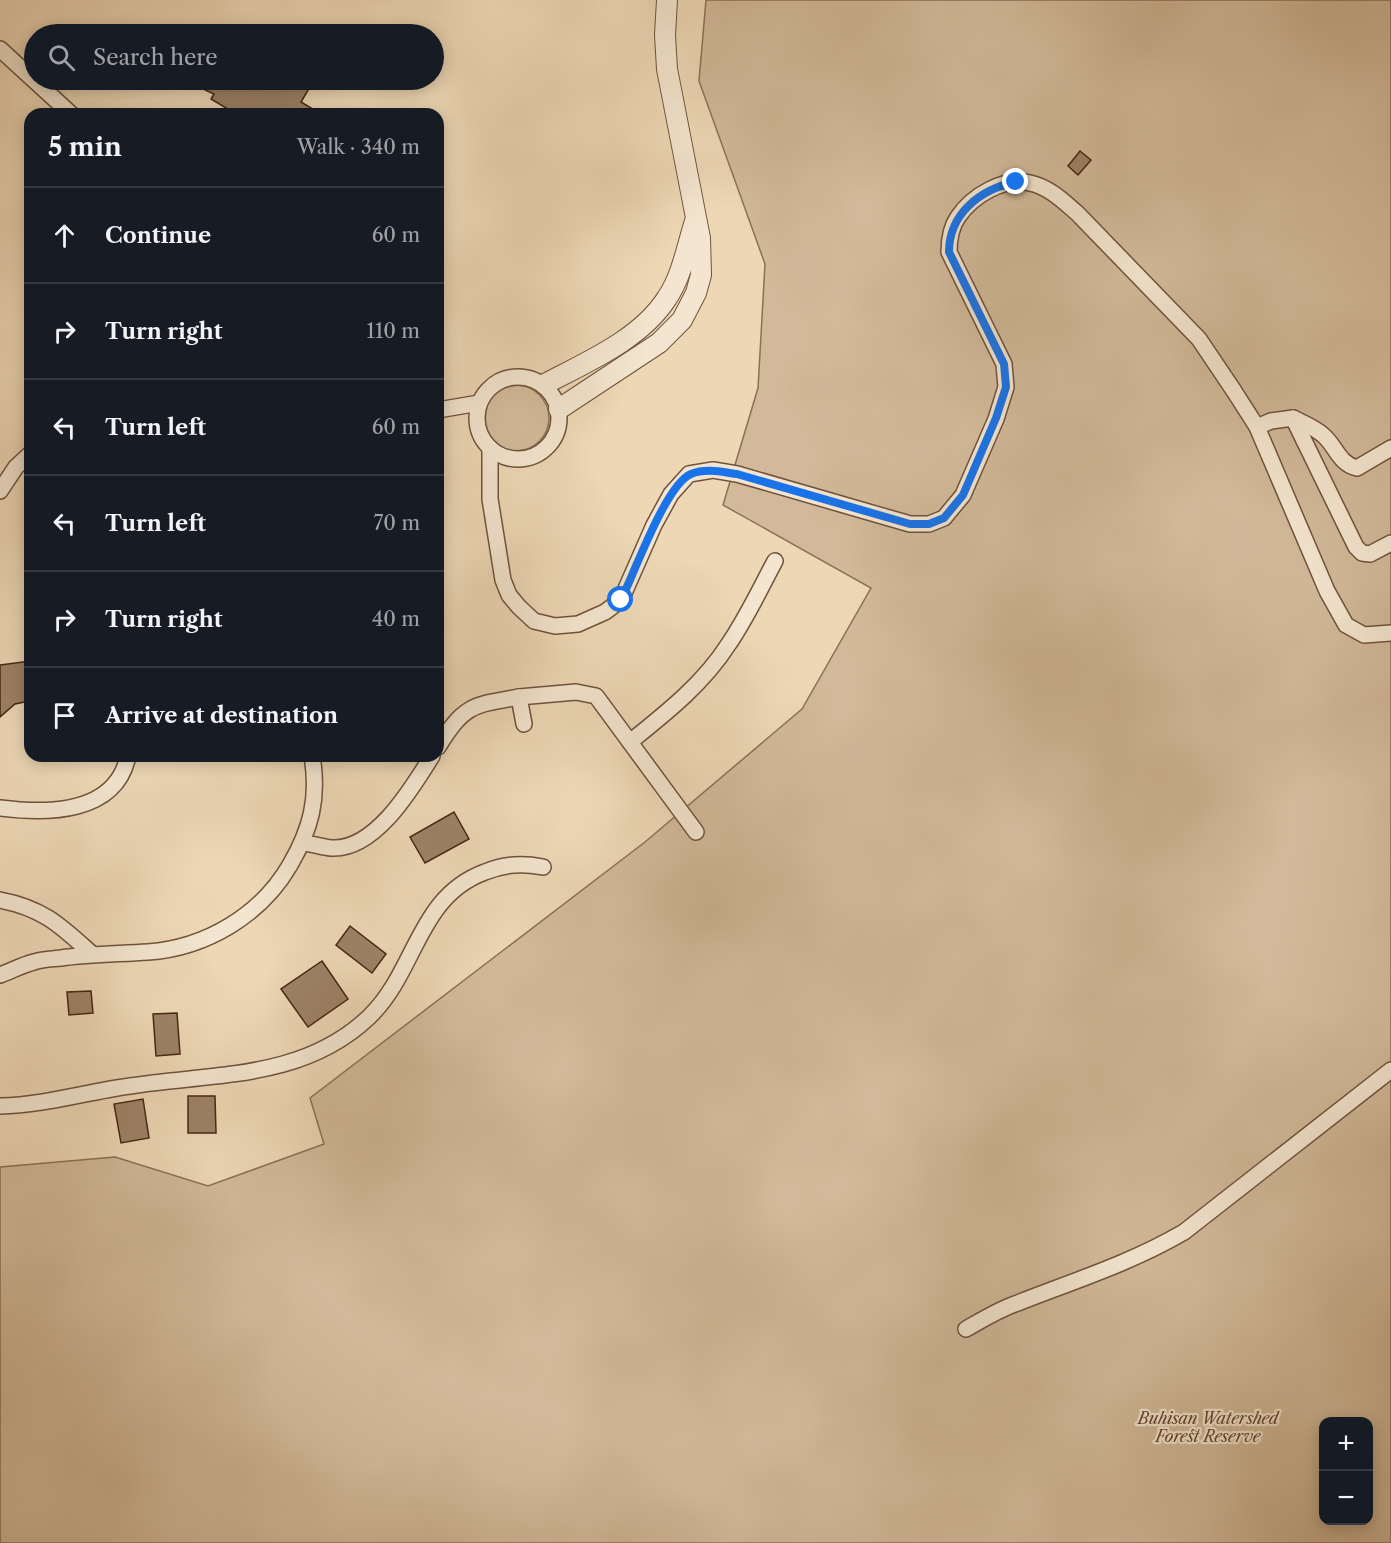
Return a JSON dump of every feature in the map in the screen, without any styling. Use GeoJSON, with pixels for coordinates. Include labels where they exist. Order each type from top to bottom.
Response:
{"type":"FeatureCollection","features":[{"type":"Feature","properties":{"kind":"street"},"geometry":{"type":"LineString","coordinates":[[559,409],[659,343],[682,320],[696,293],[701,275],[702,255],[696,218],[667,69],[665,35],[667,0]]}},
{"type":"Feature","properties":{"kind":"street"},"geometry":{"type":"LineString","coordinates":[[0,49],[24,71]]}},
{"type":"Feature","properties":{"kind":"street"},"geometry":{"type":"LineString","coordinates":[[45,90],[64,108]]}},
{"type":"Feature","properties":{"kind":"street"},"geometry":{"type":"LineString","coordinates":[[490,448],[490,499],[503,580],[509,596],[534,621],[555,626],[578,624],[605,612],[621,600],[654,525],[671,494],[689,474],[713,470],[737,474],[910,524],[929,524],[944,518],[963,495],[996,418],[1006,387],[1004,364],[949,252],[949,239],[957,218],[967,206],[1000,185],[1016,182],[1036,185],[1058,197],[1200,339],[1257,427],[1326,591],[1346,625],[1364,635],[1391,633]]}},
{"type":"Feature","properties":{"kind":"street"},"geometry":{"type":"LineString","coordinates":[[545,384],[588,362],[636,333],[652,318],[668,297],[676,280],[696,218]]}},
{"type":"Feature","properties":{"kind":"street"},"geometry":{"type":"LineString","coordinates":[[526,377],[545,384],[559,409],[559,428],[556,437],[535,456],[516,460],[498,454],[490,448],[480,435],[477,419],[479,403],[484,395],[498,382],[507,378],[526,377]]}},
{"type":"Feature","properties":{"kind":"street"},"geometry":{"type":"LineString","coordinates":[[444,409],[479,403]]}},
{"type":"Feature","properties":{"kind":"street"},"geometry":{"type":"LineString","coordinates":[[1257,427],[1271,421],[1293,418],[1324,436],[1348,466],[1357,468],[1391,448]]}},
{"type":"Feature","properties":{"kind":"street"},"geometry":{"type":"LineString","coordinates":[[1293,418],[1356,547],[1362,553],[1370,554],[1391,543]]}},
{"type":"Feature","properties":{"kind":"street"},"geometry":{"type":"LineString","coordinates":[[0,491],[24,459]]}},
{"type":"Feature","properties":{"kind":"street"},"geometry":{"type":"LineString","coordinates":[[630,742],[678,703],[709,671],[728,645],[775,561]]}},
{"type":"Feature","properties":{"kind":"street"},"geometry":{"type":"LineString","coordinates":[[444,738],[458,717],[477,705],[519,697],[576,692],[596,696],[696,832]]}},
{"type":"Feature","properties":{"kind":"street"},"geometry":{"type":"LineString","coordinates":[[519,697],[524,724]]}},
{"type":"Feature","properties":{"kind":"street"},"geometry":{"type":"LineString","coordinates":[[0,808],[13,810],[66,809],[91,803],[114,787],[122,775],[126,762]]}},
{"type":"Feature","properties":{"kind":"street"},"geometry":{"type":"LineString","coordinates":[[0,975],[35,961],[92,954],[151,952],[196,943],[228,928],[260,905],[282,879],[303,843],[312,814],[316,785],[313,762]]}},
{"type":"Feature","properties":{"kind":"street"},"geometry":{"type":"LineString","coordinates":[[303,843],[333,848],[356,844],[376,831],[428,762]]}},
{"type":"Feature","properties":{"kind":"street"},"geometry":{"type":"LineString","coordinates":[[0,1106],[30,1105],[129,1086],[252,1073],[313,1055],[345,1037],[370,1017],[408,963],[429,917],[447,896],[469,878],[514,864],[543,867]]}},
{"type":"Feature","properties":{"kind":"street"},"geometry":{"type":"LineString","coordinates":[[0,900],[45,914],[92,954]]}},
{"type":"Feature","properties":{"kind":"street"},"geometry":{"type":"LineString","coordinates":[[966,1329],[1013,1304],[1151,1251],[1228,1197],[1391,1070]]}},
{"type":"Feature","properties":{"kind":"green space","name":"Buhisan Watershed Forest Reserve"},"geometry":{"type":"Polygon","coordinates":[[[706,0],[1391,0],[1391,1543],[0,1543],[0,1167],[115,1157],[208,1186],[324,1144],[310,1098],[645,842],[802,709],[871,588],[723,505],[758,388],[765,264],[699,81],[706,0]]]}},
{"type":"Feature","properties":{"kind":"green space"},"geometry":{"type":"Polygon","coordinates":[[[516,385],[529,388],[539,395],[546,405],[549,418],[546,431],[539,441],[529,448],[516,451],[503,448],[493,441],[486,431],[483,418],[486,405],[493,395],[503,388],[516,385]]]}},
{"type":"Feature","properties":{"kind":"building"},"geometry":{"type":"Polygon","coordinates":[[[205,90],[308,90],[301,102],[311,108],[226,108],[211,99],[214,94],[205,90]]]}},
{"type":"Feature","properties":{"kind":"building"},"geometry":{"type":"Polygon","coordinates":[[[1080,151],[1091,160],[1078,175],[1068,166],[1080,151]]]}},
{"type":"Feature","properties":{"kind":"building"},"geometry":{"type":"Polygon","coordinates":[[[24,662],[24,702],[15,704],[0,717],[0,665],[24,662]]]}},
{"type":"Feature","properties":{"kind":"building"},"geometry":{"type":"Polygon","coordinates":[[[454,812],[469,839],[425,863],[410,837],[454,812]]]}},
{"type":"Feature","properties":{"kind":"building"},"geometry":{"type":"Polygon","coordinates":[[[350,926],[386,954],[372,973],[336,945],[350,926]]]}},
{"type":"Feature","properties":{"kind":"building"},"geometry":{"type":"Polygon","coordinates":[[[322,961],[348,999],[308,1027],[281,989],[322,961]]]}},
{"type":"Feature","properties":{"kind":"building"},"geometry":{"type":"Polygon","coordinates":[[[91,991],[93,1013],[69,1015],[67,992],[91,991]]]}},
{"type":"Feature","properties":{"kind":"building"},"geometry":{"type":"Polygon","coordinates":[[[177,1013],[180,1054],[156,1056],[153,1014],[177,1013]]]}},
{"type":"Feature","properties":{"kind":"building"},"geometry":{"type":"Polygon","coordinates":[[[188,1096],[215,1096],[216,1133],[188,1133],[188,1096]]]}},
{"type":"Feature","properties":{"kind":"building"},"geometry":{"type":"Polygon","coordinates":[[[143,1099],[149,1138],[121,1143],[114,1104],[143,1099]]]}},
{"type":"Feature","properties":{"kind":"route"},"geometry":{"type":"LineString","coordinates":[[621,600],[654,525],[671,494],[689,474],[713,470],[737,474],[910,524],[929,524],[944,518],[963,495],[996,418],[1006,387],[1004,364],[949,252],[949,239],[957,218],[967,206],[1000,185],[1016,182]]}}]}
